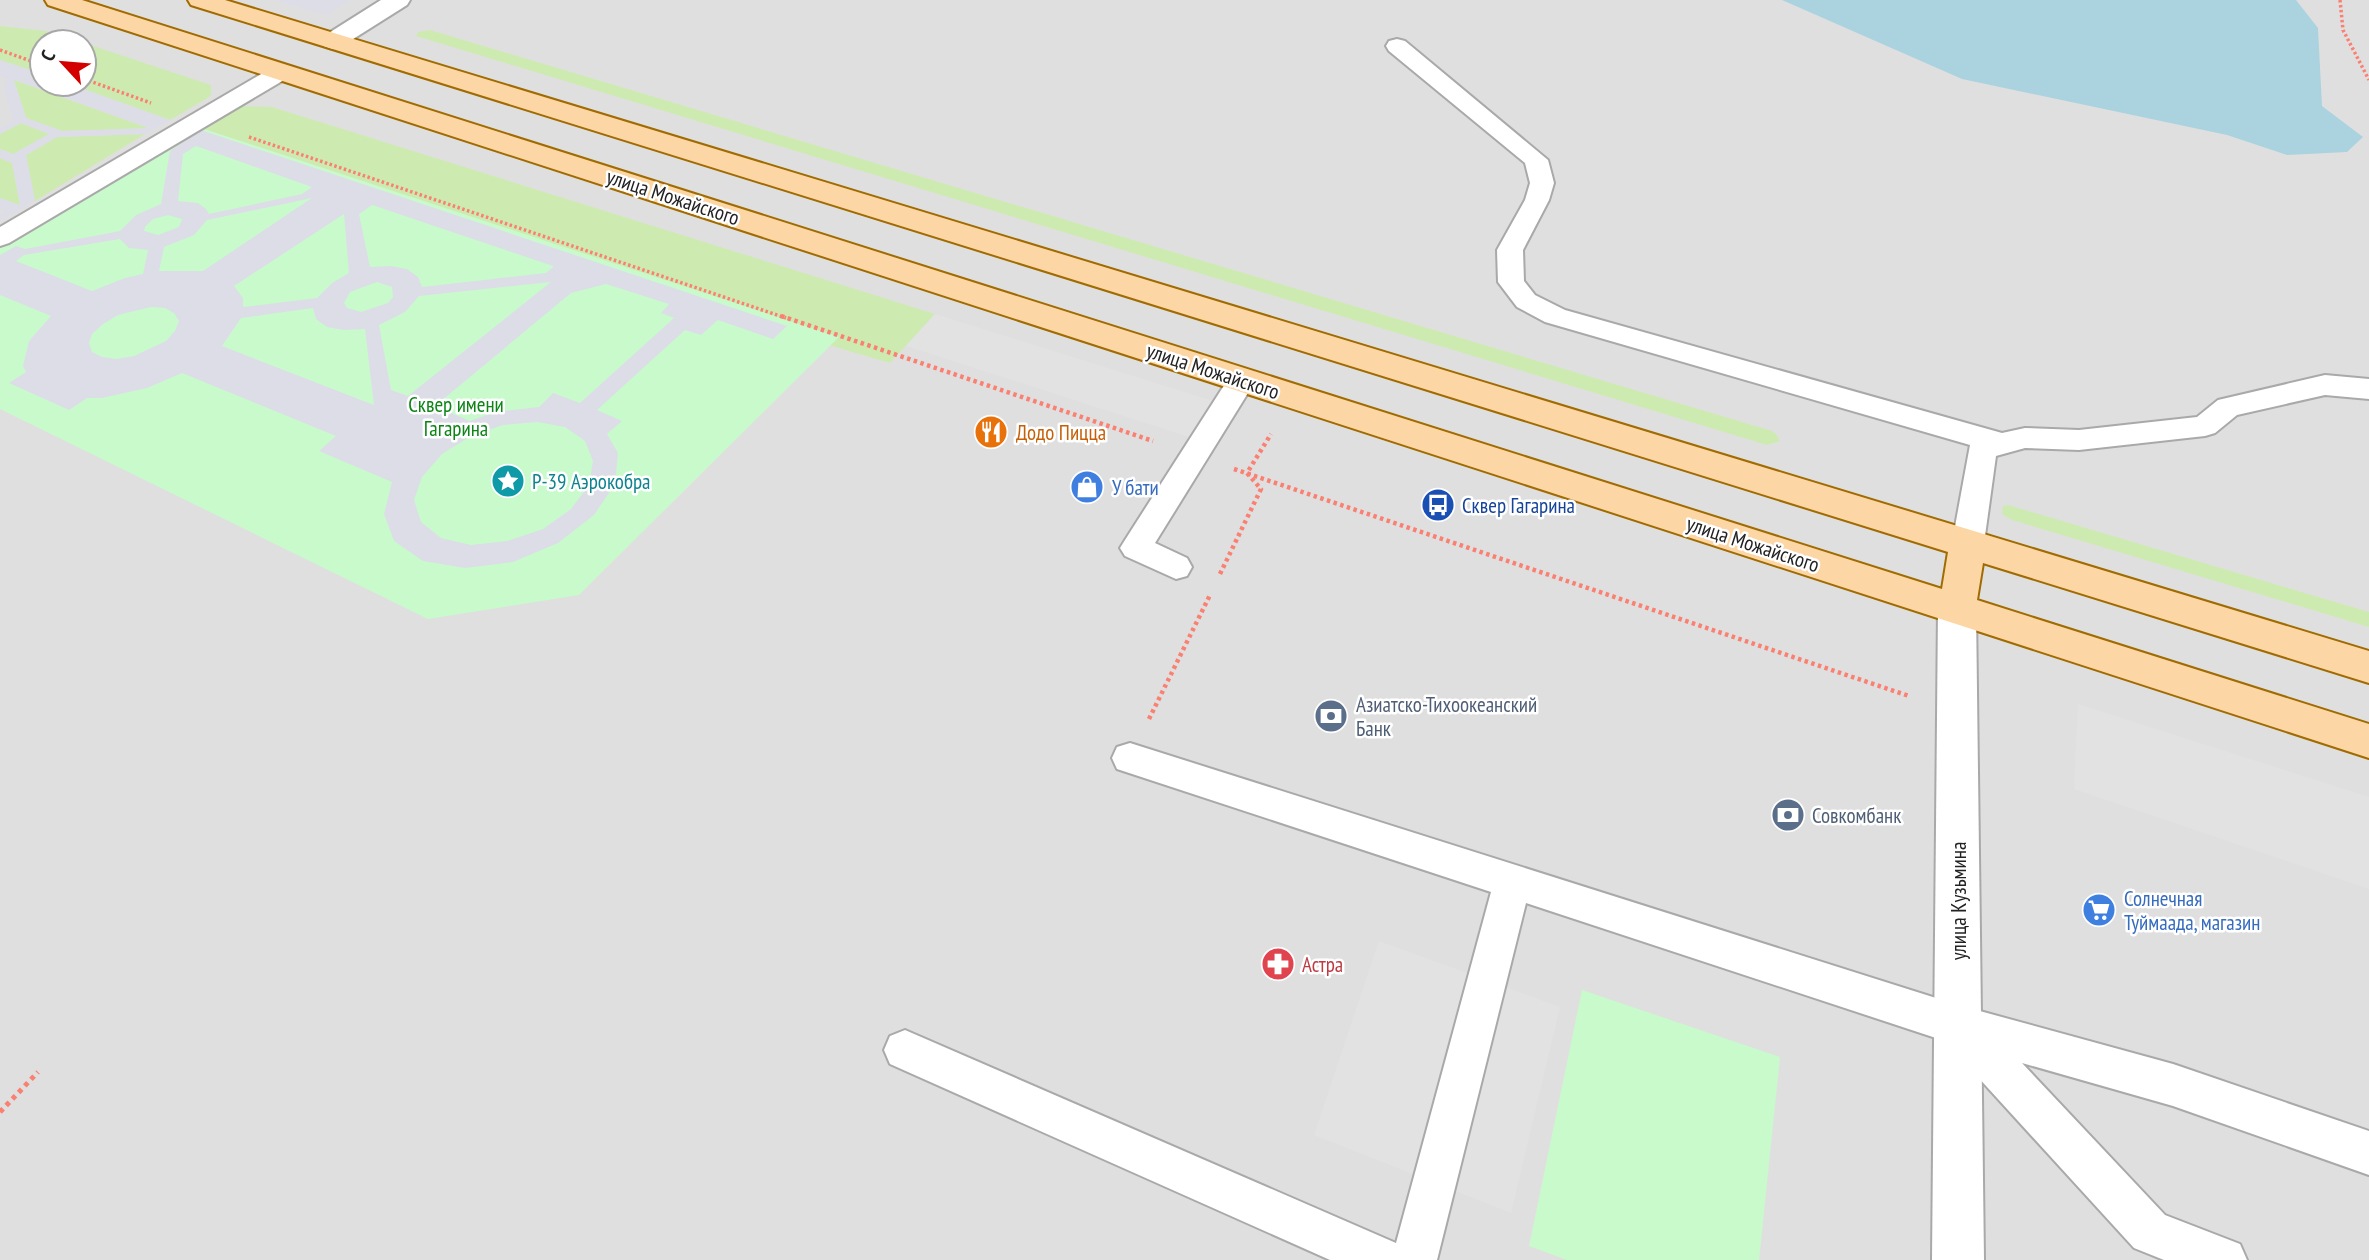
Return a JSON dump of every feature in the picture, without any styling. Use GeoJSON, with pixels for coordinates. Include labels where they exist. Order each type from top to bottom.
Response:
{"type":"FeatureCollection","features":[{"type":"Feature","properties":{"kind":"main road","name":"улица Можайского"},"geometry":{"type":"LineString","coordinates":[[57,0],[2369,741]]}},
{"type":"Feature","properties":{"kind":"main road"},"geometry":{"type":"LineString","coordinates":[[200,0],[2369,667]]}},
{"type":"Feature","properties":{"kind":"main road"},"geometry":{"type":"LineString","coordinates":[[281,72],[333,41]]}},
{"type":"Feature","properties":{"kind":"main road","name":"улица Кузьмина"},"geometry":{"type":"LineString","coordinates":[[1957,609],[1968,543]]}},
{"type":"Feature","properties":{"kind":"street"},"geometry":{"type":"LineString","coordinates":[[333,41],[398,0]]}},
{"type":"Feature","properties":{"kind":"street","name":"улица Кузьмина"},"geometry":{"type":"LineString","coordinates":[[1957,609],[1958,1260]]}},
{"type":"Feature","properties":{"kind":"lane"},"geometry":{"type":"LineString","coordinates":[[1397,46],[1536,160],[1542,183],[1537,200],[1510,250],[1511,282],[1526,302],[1555,316],[2003,444]]}},
{"type":"Feature","properties":{"kind":"lane"},"geometry":{"type":"LineString","coordinates":[[0,238],[281,72]]}},
{"type":"Feature","properties":{"kind":"lane"},"geometry":{"type":"LineString","coordinates":[[1176,567],[1136,548],[1242,380]]}},
{"type":"Feature","properties":{"kind":"lane"},"geometry":{"type":"LineString","coordinates":[[1968,543],[1982,449],[2025,438],[2079,440],[2205,426],[2228,407],[2252,401],[2325,385],[2369,389]]}},
{"type":"Feature","properties":{"kind":"lane"},"geometry":{"type":"LineString","coordinates":[[1130,758],[1958,1026],[2173,1085],[2369,1153]]}},
{"type":"Feature","properties":{"kind":"lane"},"geometry":{"type":"LineString","coordinates":[[1414,1260],[1513,880]]}},
{"type":"Feature","properties":{"kind":"lane"},"geometry":{"type":"LineString","coordinates":[[1958,1026],[2150,1232],[2224,1260]]}},
{"type":"Feature","properties":{"kind":"lane"},"geometry":{"type":"LineString","coordinates":[[905,1050],[1382,1260]]}},
{"type":"Feature","properties":{"kind":"path"},"geometry":{"type":"LineString","coordinates":[[2340,0],[2343,30],[2369,80]]}},
{"type":"Feature","properties":{"kind":"path"},"geometry":{"type":"LineString","coordinates":[[0,50],[28,60]]}},
{"type":"Feature","properties":{"kind":"path"},"geometry":{"type":"LineString","coordinates":[[98,84],[1956,712]]}},
{"type":"Feature","properties":{"kind":"path"},"geometry":{"type":"LineString","coordinates":[[1247,473],[1273,432]]}},
{"type":"Feature","properties":{"kind":"path"},"geometry":{"type":"LineString","coordinates":[[1220,575],[1261,489],[1247,473]]}},
{"type":"Feature","properties":{"kind":"path"},"geometry":{"type":"LineString","coordinates":[[1130,758],[1214,587]]}},
{"type":"Feature","properties":{"kind":"path"},"geometry":{"type":"LineString","coordinates":[[0,1112],[38,1072]]}},
{"type":"Feature","properties":{"kind":"shaded area"},"geometry":{"type":"Polygon","coordinates":[[[0,0],[2369,0],[2369,1260],[0,1260],[0,0]]]}},
{"type":"Feature","properties":{"kind":"shaded area"},"geometry":{"type":"Polygon","coordinates":[[[273,0],[351,0],[326,15],[273,0]]]}},
{"type":"Feature","properties":{"kind":"shaded area"},"geometry":{"type":"Polygon","coordinates":[[[0,60],[28,69],[28,85],[14,81],[26,118],[62,131],[149,128],[65,98],[98,98],[98,94],[170,120],[145,134],[57,137],[26,155],[35,201],[0,221],[0,214],[8,213],[0,209],[0,198],[20,205],[12,163],[0,158],[0,149],[13,154],[49,134],[21,123],[0,134],[0,128],[13,121],[3,85],[8,79],[0,76],[0,60]]]}},
{"type":"Feature","properties":{"kind":"shaded area"},"geometry":{"type":"Polygon","coordinates":[[[201,130],[787,326],[773,339],[718,320],[701,335],[685,330],[597,410],[622,421],[607,434],[618,453],[615,484],[594,515],[558,543],[513,562],[465,568],[423,561],[394,541],[384,514],[392,482],[319,451],[336,436],[182,373],[147,388],[102,398],[87,398],[69,410],[9,383],[26,372],[23,366],[29,341],[51,316],[0,295],[0,255],[16,246],[25,249],[120,231],[136,215],[161,204],[170,151],[201,130]],[[196,146],[183,154],[178,201],[198,203],[209,214],[302,194],[312,187],[196,146]],[[312,198],[207,220],[194,235],[164,247],[159,271],[203,271],[312,198]],[[372,205],[359,214],[370,267],[391,266],[407,269],[418,277],[422,287],[546,273],[553,266],[372,205]],[[344,214],[234,286],[243,298],[243,307],[317,298],[332,283],[349,273],[344,214]],[[168,215],[153,219],[144,231],[158,235],[179,227],[182,219],[168,215]],[[120,239],[24,255],[16,261],[92,291],[143,274],[148,250],[129,248],[120,239]],[[377,282],[350,292],[344,303],[347,308],[361,312],[388,303],[393,297],[392,287],[377,282]],[[551,282],[419,296],[405,312],[379,325],[391,390],[408,396],[551,282]],[[606,284],[571,293],[435,406],[470,421],[495,412],[539,407],[553,393],[580,403],[674,318],[661,313],[669,304],[606,284]],[[151,307],[118,315],[92,334],[89,343],[92,352],[102,357],[117,359],[134,356],[166,341],[179,321],[174,313],[165,308],[151,307]],[[313,308],[241,318],[222,346],[374,405],[365,329],[344,330],[327,327],[316,319],[313,308]],[[537,422],[503,425],[471,436],[442,454],[422,477],[414,500],[421,522],[441,538],[471,545],[507,541],[543,529],[571,509],[589,485],[593,461],[585,441],[565,427],[537,422]]]}},
{"type":"Feature","properties":{"kind":"shaded area"},"geometry":{"type":"Polygon","coordinates":[[[935,314],[1213,401],[1189,437],[906,346],[935,314]]]}},
{"type":"Feature","properties":{"kind":"shaded area"},"geometry":{"type":"Polygon","coordinates":[[[2078,704],[2369,797],[2369,889],[2074,789],[2078,704]]]}},
{"type":"Feature","properties":{"kind":"shaded area"},"geometry":{"type":"Polygon","coordinates":[[[1379,941],[1560,1007],[1511,1213],[1314,1135],[1379,941]]]}},
{"type":"Feature","properties":{"kind":"green space"},"geometry":{"type":"Polygon","coordinates":[[[0,26],[28,29],[28,69],[0,60],[0,26]]]}},
{"type":"Feature","properties":{"kind":"green space"},"geometry":{"type":"Polygon","coordinates":[[[430,30],[1772,431],[1780,441],[1767,445],[416,36],[418,32],[430,30]]]}},
{"type":"Feature","properties":{"kind":"green space"},"geometry":{"type":"Polygon","coordinates":[[[98,48],[211,85],[211,96],[170,120],[98,94],[98,48]]]}},
{"type":"Feature","properties":{"kind":"green space"},"geometry":{"type":"Polygon","coordinates":[[[14,80],[28,85],[28,98],[64,98],[151,129],[62,131],[26,118],[14,80]]]}},
{"type":"Feature","properties":{"kind":"green space"},"geometry":{"type":"Polygon","coordinates":[[[243,106],[272,107],[935,314],[890,363],[781,331],[201,130],[243,106]]]}},
{"type":"Feature","properties":{"kind":"green space"},"geometry":{"type":"Polygon","coordinates":[[[21,123],[50,134],[13,154],[0,149],[0,134],[21,123]]]}},
{"type":"Feature","properties":{"kind":"green space","name":"Сквер имени Гагарина"},"geometry":{"type":"Polygon","coordinates":[[[198,127],[839,337],[579,595],[428,619],[0,409],[0,245],[198,127]]]}},
{"type":"Feature","properties":{"kind":"green space"},"geometry":{"type":"Polygon","coordinates":[[[145,134],[35,201],[26,155],[57,137],[145,134]]]}},
{"type":"Feature","properties":{"kind":"green space"},"geometry":{"type":"Polygon","coordinates":[[[0,158],[12,163],[20,206],[0,198],[0,158]]]}},
{"type":"Feature","properties":{"kind":"green space"},"geometry":{"type":"Polygon","coordinates":[[[2008,505],[2369,612],[2369,627],[2012,520],[2002,514],[2003,506],[2008,505]]]}},
{"type":"Feature","properties":{"kind":"green space"},"geometry":{"type":"Polygon","coordinates":[[[1582,990],[1780,1057],[1759,1260],[1567,1260],[1529,1246],[1582,990]]]}},
{"type":"Feature","properties":{"kind":"water"},"geometry":{"type":"Polygon","coordinates":[[[1782,0],[2296,0],[2318,28],[2322,106],[2363,137],[2347,152],[2287,155],[2227,135],[1962,79],[1782,0]]]}},
{"type":"Feature","properties":{"kind":"place","name":"Додо Пицца"},"geometry":{"type":"Point","coordinates":[991,432]}},
{"type":"Feature","properties":{"kind":"place","name":"P-39 Аэрокобра"},"geometry":{"type":"Point","coordinates":[508,481]}},
{"type":"Feature","properties":{"kind":"place","name":"У бати"},"geometry":{"type":"Point","coordinates":[1087,487]}},
{"type":"Feature","properties":{"kind":"place","name":"Сквер Гагарина"},"geometry":{"type":"Point","coordinates":[1438,505]}},
{"type":"Feature","properties":{"kind":"place","name":"Азиатско-Тихоокеанский Банк"},"geometry":{"type":"Point","coordinates":[1331,716]}},
{"type":"Feature","properties":{"kind":"place","name":"Совкомбанк"},"geometry":{"type":"Point","coordinates":[1788,815]}},
{"type":"Feature","properties":{"kind":"place","name":"Солнечная Туймаада, магазин"},"geometry":{"type":"Point","coordinates":[2099,910]}},
{"type":"Feature","properties":{"kind":"place","name":"Астра"},"geometry":{"type":"Point","coordinates":[1278,964]}}]}
